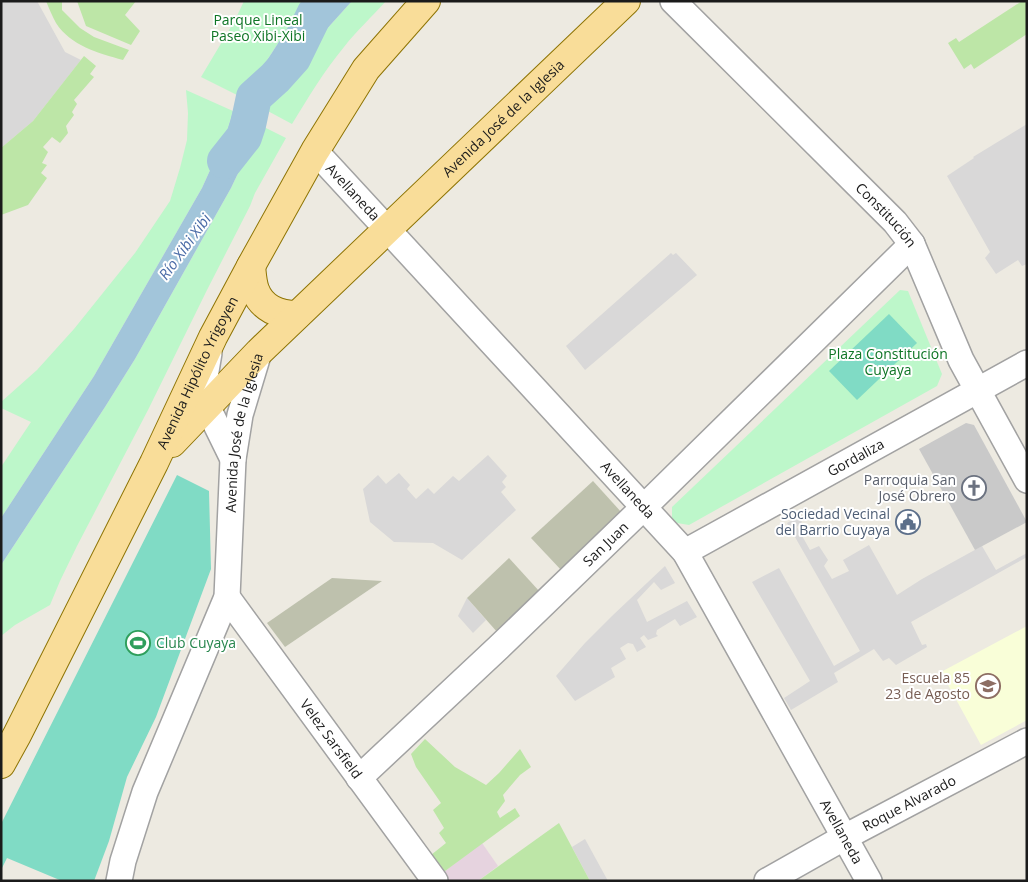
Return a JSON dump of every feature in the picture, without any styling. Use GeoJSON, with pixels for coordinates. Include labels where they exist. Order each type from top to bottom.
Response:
{"type":"FeatureCollection","features":[{"type":"Feature","properties":{"kind":"main road","name":"Avenida Hipólito Yrigoyen"},"geometry":{"type":"LineString","coordinates":[[1,764],[154,463],[213,337],[315,151],[366,69],[426,1]]}},
{"type":"Feature","properties":{"kind":"main road","name":"Avenida José de la Iglesia"},"geometry":{"type":"LineString","coordinates":[[259,352],[626,1]]}},
{"type":"Feature","properties":{"kind":"main road"},"geometry":{"type":"LineString","coordinates":[[251,266],[255,290],[260,300],[275,312],[286,315],[298,315]]}},
{"type":"Feature","properties":{"kind":"main road"},"geometry":{"type":"LineString","coordinates":[[154,463],[259,352]]}},
{"type":"Feature","properties":{"kind":"street","name":"Constitución"},"geometry":{"type":"LineString","coordinates":[[673,1],[895,222],[912,244],[961,360],[1027,480]]}},
{"type":"Feature","properties":{"kind":"street","name":"Avellaneda"},"geometry":{"type":"LineString","coordinates":[[315,151],[685,552],[869,881]]}},
{"type":"Feature","properties":{"kind":"street","name":"San Juan"},"geometry":{"type":"LineString","coordinates":[[359,778],[500,647],[644,508],[912,244]]}},
{"type":"Feature","properties":{"kind":"street"},"geometry":{"type":"LineString","coordinates":[[213,337],[205,376],[207,406],[233,459]]}},
{"type":"Feature","properties":{"kind":"street","name":"Avenida José de la Iglesia"},"geometry":{"type":"LineString","coordinates":[[118,881],[145,792],[227,597],[233,459],[240,415],[259,352]]}},
{"type":"Feature","properties":{"kind":"street","name":"Gordaliza"},"geometry":{"type":"LineString","coordinates":[[685,552],[1027,363]]}},
{"type":"Feature","properties":{"kind":"street","name":"Velez Sarsfield"},"geometry":{"type":"LineString","coordinates":[[227,597],[435,881]]}},
{"type":"Feature","properties":{"kind":"street","name":"Roque Alvarado"},"geometry":{"type":"LineString","coordinates":[[767,881],[844,837],[1027,741]]}},
{"type":"Feature","properties":{"kind":"shaded area"},"geometry":{"type":"Polygon","coordinates":[[[1,1],[37,1],[65,52],[81,60],[33,121],[1,148],[1,1]]]}},
{"type":"Feature","properties":{"kind":"shaded area"},"geometry":{"type":"Polygon","coordinates":[[[1027,124],[1027,264],[1022,266],[1018,260],[996,274],[985,258],[990,252],[947,176],[973,157],[1027,124]]]}},
{"type":"Feature","properties":{"kind":"shaded area"},"geometry":{"type":"Polygon","coordinates":[[[671,253],[673,255],[676,253],[697,275],[585,370],[566,346],[671,253]]]}},
{"type":"Feature","properties":{"kind":"shaded area","name":"Parroquia San José Obrero"},"geometry":{"type":"Polygon","coordinates":[[[966,423],[974,425],[1027,522],[975,550],[919,449],[966,423]]]}},
{"type":"Feature","properties":{"kind":"shaded area"},"geometry":{"type":"Polygon","coordinates":[[[488,455],[507,476],[502,482],[506,487],[501,492],[516,510],[462,560],[433,543],[394,542],[370,522],[363,489],[378,475],[386,484],[399,473],[410,485],[407,489],[416,499],[428,488],[434,494],[453,476],[459,481],[488,455]]]}},
{"type":"Feature","properties":{"kind":"shaded area"},"geometry":{"type":"Polygon","coordinates":[[[593,481],[622,513],[562,571],[531,538],[593,481]]]}},
{"type":"Feature","properties":{"kind":"shaded area"},"geometry":{"type":"Polygon","coordinates":[[[799,516],[802,522],[797,527],[810,550],[819,546],[828,560],[824,566],[832,579],[849,571],[843,560],[869,545],[897,595],[982,546],[996,570],[1027,553],[1027,557],[911,622],[922,645],[926,644],[927,647],[896,665],[889,658],[883,661],[874,649],[834,673],[838,682],[791,710],[784,698],[810,681],[752,582],[779,568],[834,666],[860,651],[787,523],[799,516]]]}},
{"type":"Feature","properties":{"kind":"shaded area"},"geometry":{"type":"Polygon","coordinates":[[[509,558],[540,592],[498,633],[467,598],[509,558]]]}},
{"type":"Feature","properties":{"kind":"shaded area"},"geometry":{"type":"Polygon","coordinates":[[[665,566],[675,583],[661,590],[654,582],[637,600],[647,622],[687,601],[697,617],[680,626],[675,619],[657,630],[656,634],[658,636],[648,640],[644,635],[640,638],[646,647],[637,652],[633,644],[628,643],[620,648],[626,659],[611,668],[615,677],[575,701],[556,676],[585,643],[665,566]]]}},
{"type":"Feature","properties":{"kind":"shaded area"},"geometry":{"type":"Polygon","coordinates":[[[332,578],[382,581],[285,647],[267,623],[332,578]]]}},
{"type":"Feature","properties":{"kind":"shaded area"},"geometry":{"type":"Polygon","coordinates":[[[467,598],[486,620],[473,633],[458,616],[467,598]]]}},
{"type":"Feature","properties":{"kind":"shaded area","name":"Escuela 85 23 de Agosto"},"geometry":{"type":"Polygon","coordinates":[[[1027,626],[1027,720],[981,745],[941,672],[1027,626]]]}},
{"type":"Feature","properties":{"kind":"shaded area"},"geometry":{"type":"Polygon","coordinates":[[[585,839],[608,881],[590,881],[572,847],[585,839]]]}},
{"type":"Feature","properties":{"kind":"shaded area"},"geometry":{"type":"Polygon","coordinates":[[[482,843],[498,866],[478,881],[445,881],[441,874],[482,843]]]}},
{"type":"Feature","properties":{"kind":"green space"},"geometry":{"type":"Polygon","coordinates":[[[46,1],[62,1],[62,10],[80,28],[94,37],[129,50],[123,60],[95,51],[69,37],[56,23],[46,1]]]}},
{"type":"Feature","properties":{"kind":"green space"},"geometry":{"type":"Polygon","coordinates":[[[77,1],[136,1],[125,15],[140,31],[131,45],[86,26],[77,1]]]}},
{"type":"Feature","properties":{"kind":"green space","name":"Parque Lineal Paseo Xibi-Xibi"},"geometry":{"type":"Polygon","coordinates":[[[244,1],[305,1],[243,98],[201,77],[235,20],[244,1]]]}},
{"type":"Feature","properties":{"kind":"green space","name":"Parque Lineal Paseo Xibi-Xibi"},"geometry":{"type":"Polygon","coordinates":[[[352,1],[386,1],[337,56],[316,85],[292,124],[264,109],[315,42],[352,1]]]}},
{"type":"Feature","properties":{"kind":"green space"},"geometry":{"type":"Polygon","coordinates":[[[1022,1],[1027,1],[1027,34],[974,69],[971,64],[964,69],[948,43],[956,38],[959,42],[1022,1]]]}},
{"type":"Feature","properties":{"kind":"green space"},"geometry":{"type":"Polygon","coordinates":[[[84,56],[96,66],[90,74],[94,77],[74,100],[77,104],[72,112],[74,115],[66,126],[68,133],[60,143],[52,137],[43,147],[48,152],[42,163],[47,165],[41,173],[47,178],[28,205],[1,215],[1,148],[33,121],[84,56]]]}},
{"type":"Feature","properties":{"kind":"green space"},"geometry":{"type":"Polygon","coordinates":[[[186,90],[233,111],[226,135],[202,188],[94,376],[1,518],[1,467],[31,422],[1,408],[1,402],[37,370],[74,329],[135,253],[170,201],[187,140],[188,113],[186,90]]]}},
{"type":"Feature","properties":{"kind":"green space"},"geometry":{"type":"Polygon","coordinates":[[[260,125],[286,138],[255,193],[148,410],[77,546],[50,605],[15,625],[1,636],[1,565],[135,359],[231,188],[260,125]]]}},
{"type":"Feature","properties":{"kind":"green space","name":"Plaza Constitución Cuyaya"},"geometry":{"type":"Polygon","coordinates":[[[900,290],[908,291],[942,374],[937,386],[689,525],[677,523],[672,518],[672,507],[900,290]]]}},
{"type":"Feature","properties":{"kind":"green space"},"geometry":{"type":"Polygon","coordinates":[[[889,314],[917,343],[857,400],[829,371],[889,314]]]}},
{"type":"Feature","properties":{"kind":"green space","name":"Club Cuyaya"},"geometry":{"type":"Polygon","coordinates":[[[177,475],[209,491],[211,569],[156,717],[127,777],[109,841],[94,881],[62,881],[7,858],[1,870],[1,824],[177,475]]]}},
{"type":"Feature","properties":{"kind":"green space"},"geometry":{"type":"Polygon","coordinates":[[[425,739],[455,767],[486,785],[520,749],[531,767],[520,775],[503,795],[505,801],[497,812],[500,818],[515,808],[520,816],[441,874],[431,855],[446,843],[439,833],[444,828],[433,810],[441,803],[416,767],[411,754],[425,739]]]}},
{"type":"Feature","properties":{"kind":"green space"},"geometry":{"type":"Polygon","coordinates":[[[559,823],[590,881],[478,881],[559,823]]]}},
{"type":"Feature","properties":{"kind":"water"},"geometry":{"type":"Polygon","coordinates":[[[305,1],[352,1],[315,42],[264,109],[243,98],[305,1]]]}},
{"type":"Feature","properties":{"kind":"water"},"geometry":{"type":"Polygon","coordinates":[[[233,111],[260,125],[231,188],[135,359],[1,565],[1,518],[94,376],[202,188],[226,135],[233,111]]]}},
{"type":"Feature","properties":{"kind":"waterway","name":"Río Xibi Xibi"},"geometry":{"type":"LineString","coordinates":[[225,161],[244,137],[254,97],[293,58],[315,13],[325,1]]}},
{"type":"Feature","properties":{"kind":"place","name":"Parroquia San José Obrero"},"geometry":{"type":"Point","coordinates":[974,488]}},
{"type":"Feature","properties":{"kind":"place","name":"Sociedad Vecinal del Barrio Cuyaya"},"geometry":{"type":"Point","coordinates":[908,522]}},
{"type":"Feature","properties":{"kind":"place","name":"Club Cuyaya"},"geometry":{"type":"Point","coordinates":[138,643]}},
{"type":"Feature","properties":{"kind":"place","name":"Escuela 85 23 de Agosto"},"geometry":{"type":"Point","coordinates":[988,686]}}]}
